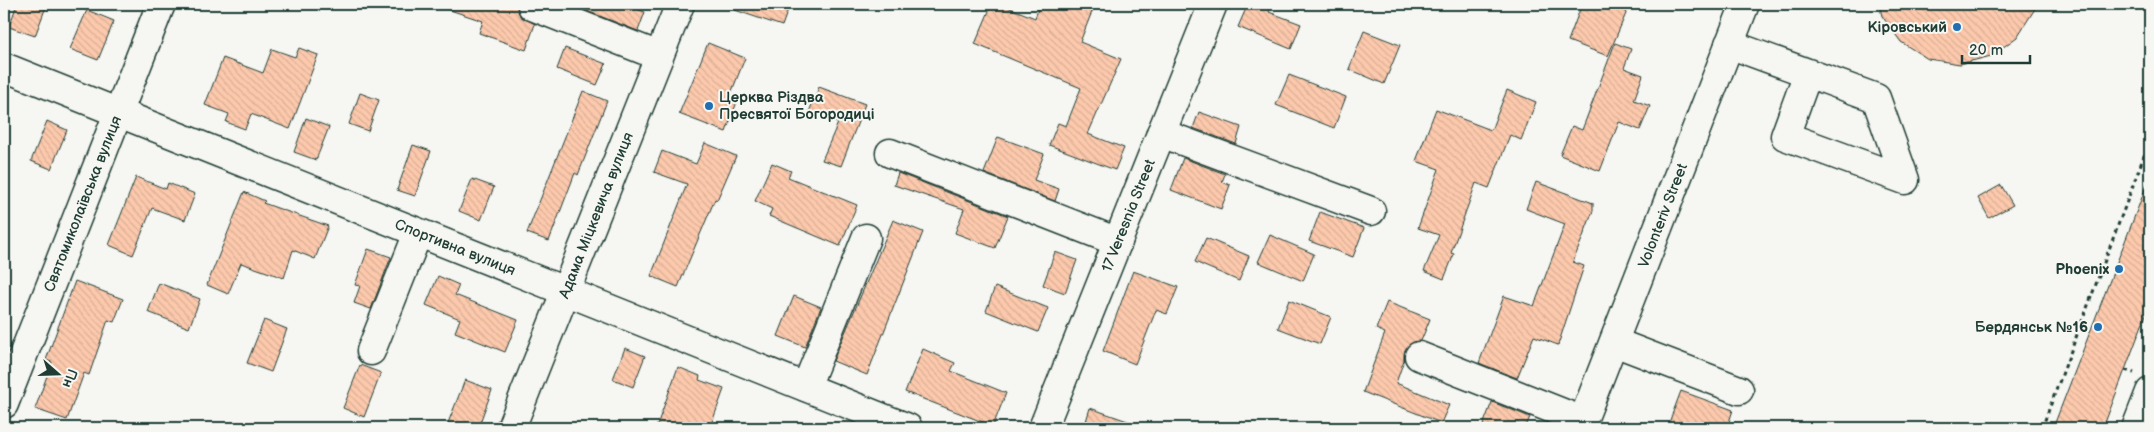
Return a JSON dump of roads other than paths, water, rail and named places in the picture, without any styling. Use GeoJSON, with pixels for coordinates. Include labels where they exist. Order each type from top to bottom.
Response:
{"type":"FeatureCollection","features":[{"type":"Feature","properties":{"kind":"street","name":"Святомиколаївська вулиця"},"geometry":{"type":"LineString","coordinates":[[4,404],[161,4]]}},
{"type":"Feature","properties":{"kind":"street","name":"Адама Міцкевича вулиця"},"geometry":{"type":"LineString","coordinates":[[510,428],[680,4]]}},
{"type":"Feature","properties":{"kind":"street","name":"17 Veresnia Street"},"geometry":{"type":"LineString","coordinates":[[1044,428],[1213,4]]}},
{"type":"Feature","properties":{"kind":"street","name":"Volonteriv Street"},"geometry":{"type":"LineString","coordinates":[[1582,424],[1745,4]]}},
{"type":"Feature","properties":{"kind":"street"},"geometry":{"type":"LineString","coordinates":[[532,6],[659,56]]}},
{"type":"Feature","properties":{"kind":"street"},"geometry":{"type":"LineString","coordinates":[[1729,44],[1808,73],[1876,98],[1905,180],[1785,136],[1808,73]]}},
{"type":"Feature","properties":{"kind":"street","name":"Спортивна вулиця"},"geometry":{"type":"LineString","coordinates":[[4,67],[117,114],[908,428]]}},
{"type":"Feature","properties":{"kind":"street"},"geometry":{"type":"LineString","coordinates":[[1161,133],[1371,211]]}},
{"type":"Feature","properties":{"kind":"street"},"geometry":{"type":"LineString","coordinates":[[890,153],[1118,242]]}},
{"type":"Feature","properties":{"kind":"street"},"geometry":{"type":"LineString","coordinates":[[371,351],[418,233]]}},
{"type":"Feature","properties":{"kind":"street"},"geometry":{"type":"LineString","coordinates":[[806,388],[866,238]]}},
{"type":"Feature","properties":{"kind":"street"},"geometry":{"type":"LineString","coordinates":[[1614,342],[1739,390]]}},
{"type":"Feature","properties":{"kind":"street"},"geometry":{"type":"LineString","coordinates":[[1419,356],[1582,424]]}},
{"type":"Feature","properties":{"kind":"street"},"geometry":{"type":"LineString","coordinates":[[2136,428],[2150,392]]}},
{"type":"Feature","properties":{"kind":"place","name":"Кіровський"},"geometry":{"type":"Point","coordinates":[1957,27]}},
{"type":"Feature","properties":{"kind":"place","name":"Церква Різдва Пресвятої Богородиці"},"geometry":{"type":"Point","coordinates":[709,106]}},
{"type":"Feature","properties":{"kind":"place","name":"Phoenix"},"geometry":{"type":"Point","coordinates":[2119,269]}},
{"type":"Feature","properties":{"kind":"place","name":"Бердянськ №16"},"geometry":{"type":"Point","coordinates":[2098,327]}}]}
